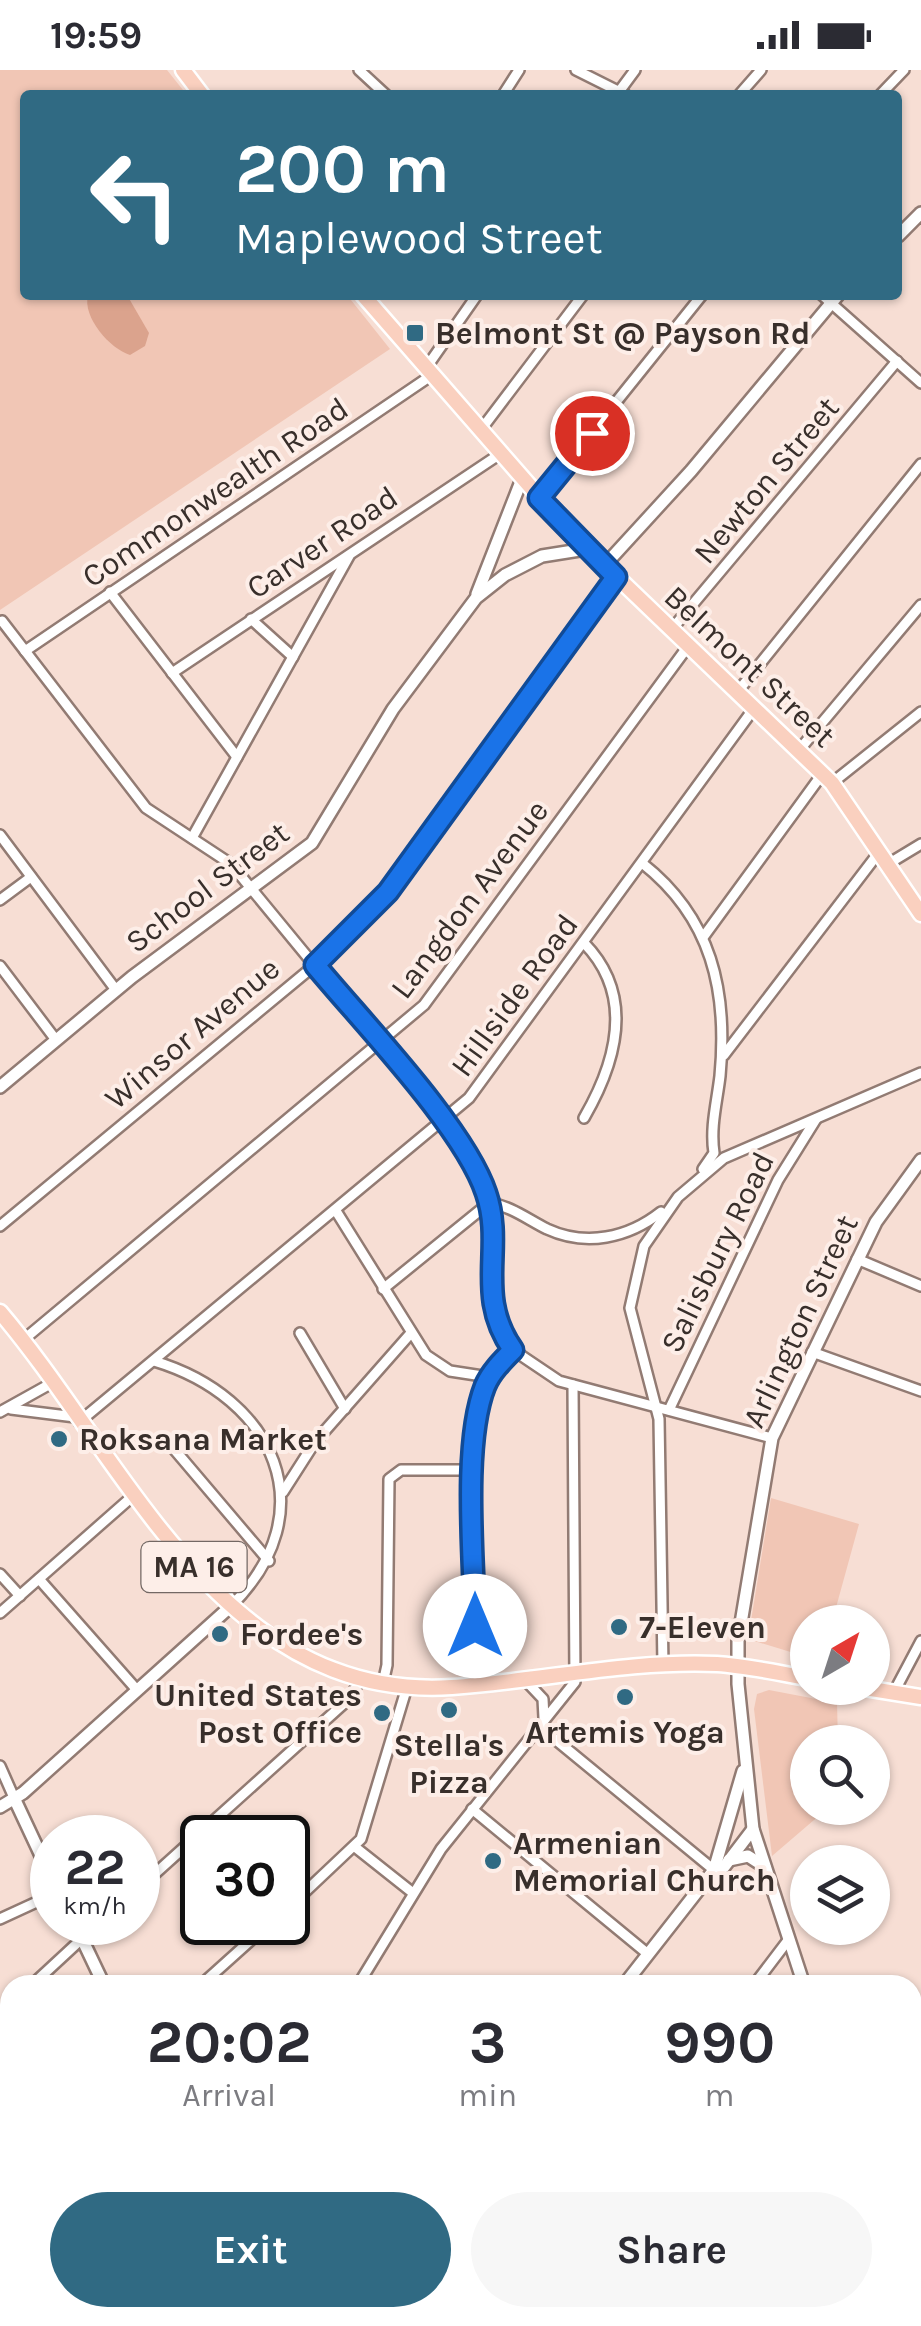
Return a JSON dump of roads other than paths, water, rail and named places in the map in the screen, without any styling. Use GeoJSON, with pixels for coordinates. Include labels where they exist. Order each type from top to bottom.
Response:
{"type":"FeatureCollection","features":[{"type":"Feature","properties":{"kind":"main road"},"geometry":{"type":"LineString","coordinates":[[182,70],[198,90]]}},
{"type":"Feature","properties":{"kind":"main road","name":"Belmont Street"},"geometry":{"type":"LineString","coordinates":[[370,300],[586,549],[828,778],[921,914]]}},
{"type":"Feature","properties":{"kind":"main road","name":"MA 16"},"geometry":{"type":"LineString","coordinates":[[0,1312],[134,1494],[231,1606],[293,1653],[361,1678],[407,1688],[664,1666],[737,1666],[790,1675]]}},
{"type":"Feature","properties":{"kind":"main road"},"geometry":{"type":"LineString","coordinates":[[890,1691],[921,1697]]}},
{"type":"Feature","properties":{"kind":"street"},"geometry":{"type":"LineString","coordinates":[[359,70],[381,90]]}},
{"type":"Feature","properties":{"kind":"street"},"geometry":{"type":"LineString","coordinates":[[576,70],[613,90]]}},
{"type":"Feature","properties":{"kind":"street"},"geometry":{"type":"LineString","coordinates":[[742,90],[760,70]]}},
{"type":"Feature","properties":{"kind":"street"},"geometry":{"type":"LineString","coordinates":[[885,90],[904,70]]}},
{"type":"Feature","properties":{"kind":"street"},"geometry":{"type":"LineString","coordinates":[[429,372],[474,300]]}},
{"type":"Feature","properties":{"kind":"street"},"geometry":{"type":"LineString","coordinates":[[480,431],[579,300]]}},
{"type":"Feature","properties":{"kind":"street"},"geometry":{"type":"LineString","coordinates":[[539,498],[698,300]]}},
{"type":"Feature","properties":{"kind":"street"},"geometry":{"type":"LineString","coordinates":[[604,566],[691,472],[828,300]]}},
{"type":"Feature","properties":{"kind":"street"},"geometry":{"type":"LineString","coordinates":[[832,300],[921,383]]}},
{"type":"Feature","properties":{"kind":"street","name":"Newton Street"},"geometry":{"type":"LineString","coordinates":[[672,630],[897,361]]}},
{"type":"Feature","properties":{"kind":"street","name":"Commonwealth Road"},"geometry":{"type":"LineString","coordinates":[[26,651],[429,372]]}},
{"type":"Feature","properties":{"kind":"street","name":"Carver Road"},"geometry":{"type":"LineString","coordinates":[[172,673],[500,454]]}},
{"type":"Feature","properties":{"kind":"street"},"geometry":{"type":"LineString","coordinates":[[739,690],[921,464]]}},
{"type":"Feature","properties":{"kind":"street","name":"School Street"},"geometry":{"type":"LineString","coordinates":[[476,598],[522,479]]}},
{"type":"Feature","properties":{"kind":"street","name":"School Street"},"geometry":{"type":"LineString","coordinates":[[0,1087],[116,990],[314,840],[393,709],[476,598],[504,575],[542,556],[586,549]]}},
{"type":"Feature","properties":{"kind":"street"},"geometry":{"type":"LineString","coordinates":[[192,838],[351,552]]}},
{"type":"Feature","properties":{"kind":"street","name":"Winsor Avenue"},"geometry":{"type":"LineString","coordinates":[[0,1226],[315,965],[388,892],[616,577]]}},
{"type":"Feature","properties":{"kind":"street"},"geometry":{"type":"LineString","coordinates":[[110,592],[237,757]]}},
{"type":"Feature","properties":{"kind":"street"},"geometry":{"type":"LineString","coordinates":[[800,748],[921,605]]}},
{"type":"Feature","properties":{"kind":"street"},"geometry":{"type":"LineString","coordinates":[[251,619],[293,657]]}},
{"type":"Feature","properties":{"kind":"street"},"geometry":{"type":"LineString","coordinates":[[2,621],[146,808],[164,824],[222,855],[444,1122],[472,1164],[489,1203],[491,1299],[513,1350],[546,1375],[572,1385],[772,1438]]}},
{"type":"Feature","properties":{"kind":"street","name":"Langdon Avenue"},"geometry":{"type":"LineString","coordinates":[[22,1341],[380,1044],[444,981],[689,645]]}},
{"type":"Feature","properties":{"kind":"street","name":"Hillside Road"},"geometry":{"type":"LineString","coordinates":[[77,1419],[154,1361],[444,1122],[480,1086],[756,706]]}},
{"type":"Feature","properties":{"kind":"street"},"geometry":{"type":"LineString","coordinates":[[704,936],[828,778],[921,712]]}},
{"type":"Feature","properties":{"kind":"street"},"geometry":{"type":"LineString","coordinates":[[0,835],[116,990]]}},
{"type":"Feature","properties":{"kind":"street"},"geometry":{"type":"LineString","coordinates":[[722,1058],[884,858],[921,844]]}},
{"type":"Feature","properties":{"kind":"street"},"geometry":{"type":"LineString","coordinates":[[642,864],[676,894],[704,936],[720,991],[722,1058],[712,1127],[714,1153],[651,1232],[630,1292],[631,1323],[658,1419],[664,1666]]}},
{"type":"Feature","properties":{"kind":"street"},"geometry":{"type":"LineString","coordinates":[[0,900],[30,877]]}},
{"type":"Feature","properties":{"kind":"street"},"geometry":{"type":"LineString","coordinates":[[584,943],[608,975],[617,1015],[610,1066],[584,1118]]}},
{"type":"Feature","properties":{"kind":"street"},"geometry":{"type":"LineString","coordinates":[[0,966],[56,1040]]}},
{"type":"Feature","properties":{"kind":"street"},"geometry":{"type":"LineString","coordinates":[[489,1203],[514,1210],[563,1236],[590,1239],[640,1226],[724,1158],[921,1073]]}},
{"type":"Feature","properties":{"kind":"street","name":"Salisbury Road"},"geometry":{"type":"LineString","coordinates":[[669,1410],[778,1180],[816,1118]]}},
{"type":"Feature","properties":{"kind":"street","name":"Arlington Street"},"geometry":{"type":"LineString","coordinates":[[714,1870],[730,1860],[754,1829],[737,1666],[772,1438],[857,1259],[886,1206],[919,1166]]}},
{"type":"Feature","properties":{"kind":"street"},"geometry":{"type":"LineString","coordinates":[[384,1289],[489,1203]]}},
{"type":"Feature","properties":{"kind":"street"},"geometry":{"type":"LineString","coordinates":[[336,1211],[411,1333],[441,1368],[489,1377]]}},
{"type":"Feature","properties":{"kind":"street"},"geometry":{"type":"LineString","coordinates":[[857,1259],[921,1286]]}},
{"type":"Feature","properties":{"kind":"street"},"geometry":{"type":"LineString","coordinates":[[283,1492],[304,1457],[411,1333]]}},
{"type":"Feature","properties":{"kind":"street"},"geometry":{"type":"LineString","coordinates":[[300,1334],[344,1408]]}},
{"type":"Feature","properties":{"kind":"street"},"geometry":{"type":"LineString","coordinates":[[476,1685],[474,1470],[478,1411],[489,1377],[513,1350]]}},
{"type":"Feature","properties":{"kind":"street"},"geometry":{"type":"LineString","coordinates":[[812,1352],[921,1391]]}},
{"type":"Feature","properties":{"kind":"street"},"geometry":{"type":"LineString","coordinates":[[0,1808],[15,1800],[231,1606],[268,1561],[280,1524],[283,1492],[271,1451],[244,1416],[194,1377],[154,1361]]}},
{"type":"Feature","properties":{"kind":"street"},"geometry":{"type":"LineString","coordinates":[[6,1411],[52,1384]]}},
{"type":"Feature","properties":{"kind":"street"},"geometry":{"type":"LineString","coordinates":[[364,1975],[472,1809],[570,1689],[576,1674],[572,1385]]}},
{"type":"Feature","properties":{"kind":"street"},"geometry":{"type":"LineString","coordinates":[[6,1411],[77,1419]]}},
{"type":"Feature","properties":{"kind":"street"},"geometry":{"type":"LineString","coordinates":[[168,1442],[268,1561]]}},
{"type":"Feature","properties":{"kind":"street"},"geometry":{"type":"LineString","coordinates":[[383,1684],[387,1665],[388,1485],[392,1473],[474,1470]]}},
{"type":"Feature","properties":{"kind":"street"},"geometry":{"type":"LineString","coordinates":[[0,1614],[134,1494]]}},
{"type":"Feature","properties":{"kind":"street"},"geometry":{"type":"LineString","coordinates":[[0,1574],[20,1596]]}},
{"type":"Feature","properties":{"kind":"street"},"geometry":{"type":"LineString","coordinates":[[39,1580],[137,1690]]}},
{"type":"Feature","properties":{"kind":"street"},"geometry":{"type":"LineString","coordinates":[[894,1692],[921,1641]]}},
{"type":"Feature","properties":{"kind":"street"},"geometry":{"type":"LineString","coordinates":[[160,1869],[350,1698],[361,1678]]}},
{"type":"Feature","properties":{"kind":"street"},"geometry":{"type":"LineString","coordinates":[[523,1680],[541,1695],[541,1724],[714,1870]]}},
{"type":"Feature","properties":{"kind":"street"},"geometry":{"type":"LineString","coordinates":[[310,1888],[356,1847],[368,1823],[407,1688]]}},
{"type":"Feature","properties":{"kind":"street","name":"Arlington Street"},"geometry":{"type":"LineString","coordinates":[[632,1975],[714,1870],[745,1757]]}},
{"type":"Feature","properties":{"kind":"street"},"geometry":{"type":"LineString","coordinates":[[0,1766],[30,1832]]}},
{"type":"Feature","properties":{"kind":"street"},"geometry":{"type":"LineString","coordinates":[[472,1809],[648,1954]]}},
{"type":"Feature","properties":{"kind":"street"},"geometry":{"type":"LineString","coordinates":[[726,1836],[739,1828],[754,1829],[801,1975]]}},
{"type":"Feature","properties":{"kind":"street"},"geometry":{"type":"LineString","coordinates":[[356,1847],[414,1893]]}},
{"type":"Feature","properties":{"kind":"street"},"geometry":{"type":"LineString","coordinates":[[730,1860],[748,1856],[765,1867]]}},
{"type":"Feature","properties":{"kind":"street"},"geometry":{"type":"LineString","coordinates":[[0,1919],[30,1905]]}},
{"type":"Feature","properties":{"kind":"street"},"geometry":{"type":"LineString","coordinates":[[762,1975],[789,1939]]}},
{"type":"Feature","properties":{"kind":"street"},"geometry":{"type":"LineString","coordinates":[[43,1975],[76,1945]]}},
{"type":"Feature","properties":{"kind":"street"},"geometry":{"type":"LineString","coordinates":[[84,1945],[99,1975]]}},
{"type":"Feature","properties":{"kind":"street"},"geometry":{"type":"LineString","coordinates":[[212,1975],[245,1945]]}},
{"type":"Feature","properties":{"kind":"place","name":"Belmont St @ Payson Rd"},"geometry":{"type":"Point","coordinates":[415,333]}},
{"type":"Feature","properties":{"kind":"place","name":"Roksana Market"},"geometry":{"type":"Point","coordinates":[59,1439]}},
{"type":"Feature","properties":{"kind":"place","name":"7-Eleven"},"geometry":{"type":"Point","coordinates":[619,1627]}},
{"type":"Feature","properties":{"kind":"place","name":"Fordee's"},"geometry":{"type":"Point","coordinates":[220,1634]}},
{"type":"Feature","properties":{"kind":"place","name":"Artemis Yoga"},"geometry":{"type":"Point","coordinates":[625,1697]}},
{"type":"Feature","properties":{"kind":"place","name":"Stella's Pizza"},"geometry":{"type":"Point","coordinates":[449,1710]}},
{"type":"Feature","properties":{"kind":"place","name":"United States Post Office"},"geometry":{"type":"Point","coordinates":[382,1713]}},
{"type":"Feature","properties":{"kind":"place","name":"Armenian Memorial Church"},"geometry":{"type":"Point","coordinates":[493,1861]}}]}
